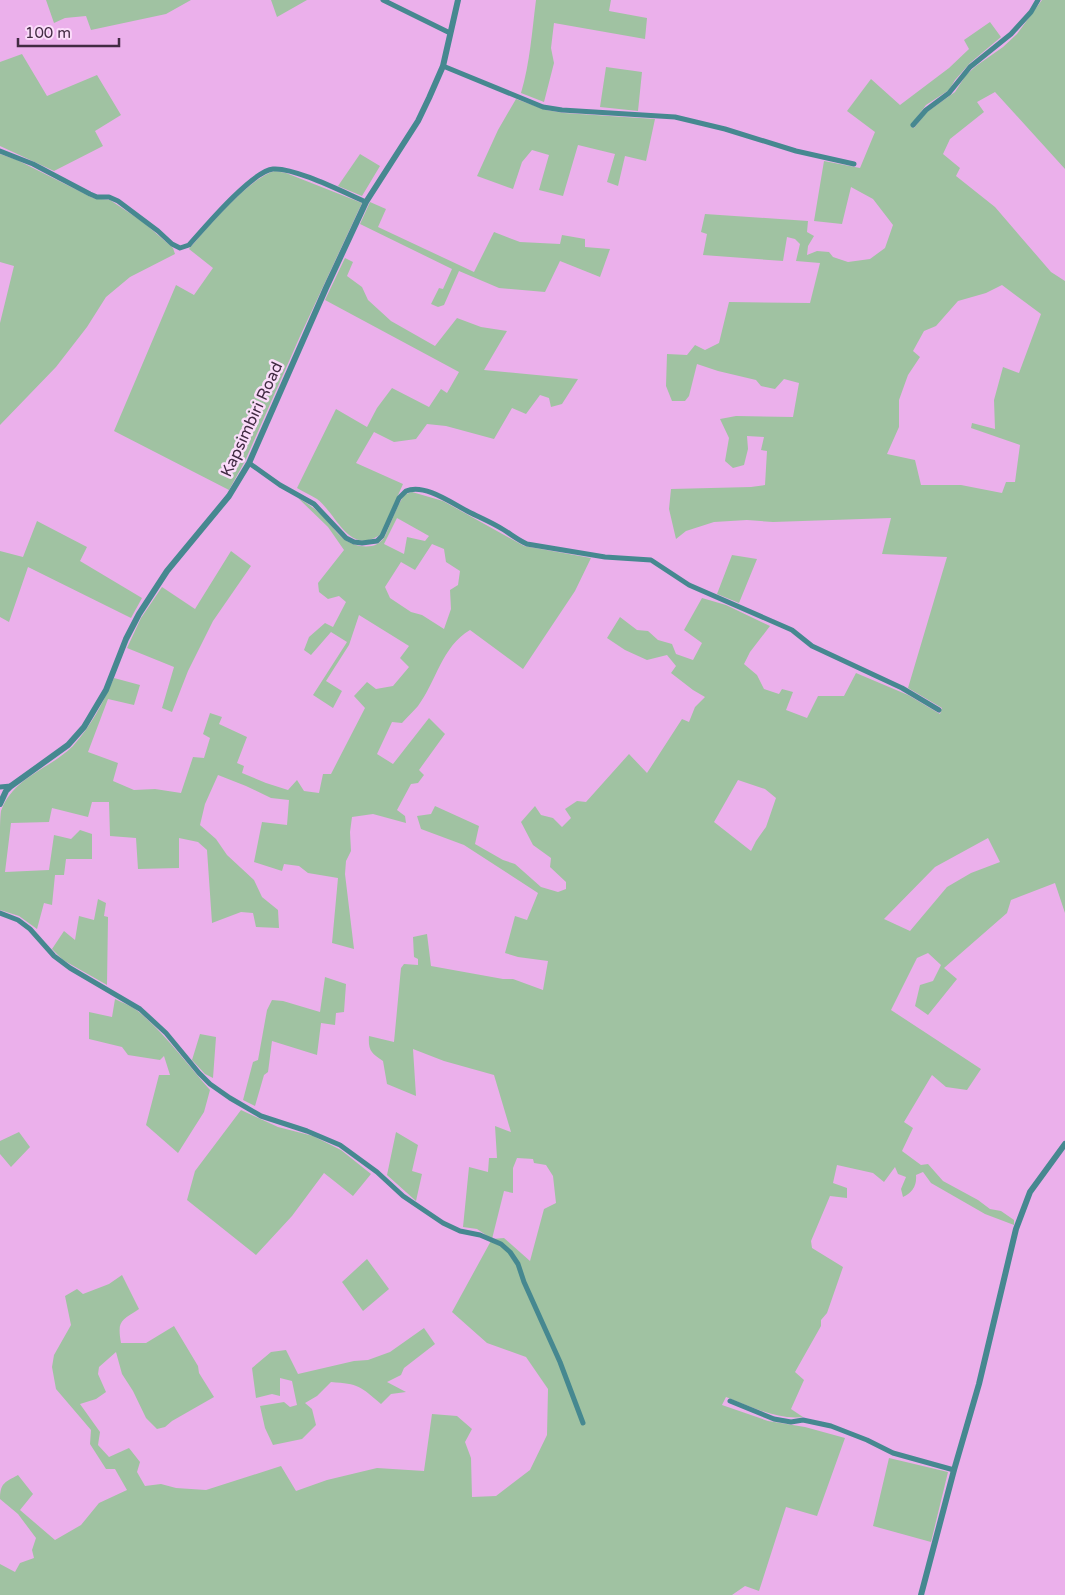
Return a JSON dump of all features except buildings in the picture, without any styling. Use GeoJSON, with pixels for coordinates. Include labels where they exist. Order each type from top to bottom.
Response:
{"type":"FeatureCollection","features":[{"type":"Feature","properties":{"kind":"street"},"geometry":{"type":"LineString","coordinates":[[383,0],[450,33]]}},
{"type":"Feature","properties":{"kind":"street","name":"Kapsimbiri Road"},"geometry":{"type":"LineString","coordinates":[[0,804],[6,791],[11,786],[68,745],[84,727],[106,690],[126,639],[144,606],[167,571],[229,496],[249,463],[366,202],[418,121],[443,66],[458,0]]}},
{"type":"Feature","properties":{"kind":"street"},"geometry":{"type":"LineString","coordinates":[[913,124],[926,110],[949,93],[970,67],[1011,34],[1031,12],[1038,0]]}},
{"type":"Feature","properties":{"kind":"street"},"geometry":{"type":"LineString","coordinates":[[443,66],[543,107],[562,110],[676,117],[725,128],[796,151],[854,164]]}},
{"type":"Feature","properties":{"kind":"street"},"geometry":{"type":"LineString","coordinates":[[0,151],[33,164],[90,194],[110,197],[118,201],[158,230],[172,244],[180,248],[188,245],[253,178],[271,169],[295,172],[366,202]]}},
{"type":"Feature","properties":{"kind":"street"},"geometry":{"type":"LineString","coordinates":[[249,463],[280,485],[314,504],[346,538],[359,543],[369,543],[380,539],[402,495],[408,489],[416,489],[450,500],[527,544],[605,557],[630,557],[651,560],[689,585],[792,630],[812,646],[902,688],[939,710]]}},
{"type":"Feature","properties":{"kind":"street"},"geometry":{"type":"LineString","coordinates":[[0,787],[11,786]]}},
{"type":"Feature","properties":{"kind":"street"},"geometry":{"type":"LineString","coordinates":[[0,914],[18,920],[30,929],[54,956],[70,968],[140,1009],[166,1033],[210,1084],[230,1098],[261,1116],[316,1134],[340,1145],[377,1172],[403,1196],[443,1223],[460,1231],[480,1235],[501,1244],[510,1252],[518,1264],[572,1392],[583,1423]]}},
{"type":"Feature","properties":{"kind":"street"},"geometry":{"type":"LineString","coordinates":[[921,1595],[979,1384],[1016,1229],[1030,1192],[1065,1144]]}},
{"type":"Feature","properties":{"kind":"street"},"geometry":{"type":"LineString","coordinates":[[730,1401],[774,1419],[792,1422],[803,1420],[831,1426],[868,1440],[893,1453],[954,1470]]}},
{"type":"Feature","properties":{"kind":"green space"},"geometry":{"type":"Polygon","coordinates":[[[46,0],[191,0],[166,14],[91,30],[86,16],[65,18],[54,23],[46,0]]]}},
{"type":"Feature","properties":{"kind":"green space"},"geometry":{"type":"Polygon","coordinates":[[[271,0],[307,0],[277,17],[271,0]]]}},
{"type":"Feature","properties":{"kind":"green space"},"geometry":{"type":"Polygon","coordinates":[[[536,0],[611,0],[609,11],[647,18],[645,39],[554,23],[551,48],[554,63],[544,102],[521,93],[529,59],[536,0]]]}},
{"type":"Feature","properties":{"kind":"green space"},"geometry":{"type":"Polygon","coordinates":[[[1042,0],[1065,0],[1065,169],[995,92],[977,102],[984,112],[950,139],[943,154],[960,168],[956,176],[995,207],[1051,272],[1065,281],[1065,913],[1055,883],[1011,900],[1007,913],[944,968],[957,979],[928,1015],[915,1006],[920,985],[933,981],[941,965],[928,953],[917,958],[891,1010],[981,1069],[967,1090],[946,1087],[932,1075],[904,1122],[913,1128],[902,1151],[921,1165],[928,1164],[943,1181],[978,1200],[990,1209],[1001,1211],[1014,1220],[1014,1225],[985,1214],[931,1183],[923,1172],[916,1175],[916,1183],[913,1189],[903,1197],[901,1189],[906,1177],[898,1174],[895,1167],[884,1182],[873,1173],[837,1165],[833,1183],[847,1188],[847,1198],[830,1196],[811,1241],[812,1248],[843,1267],[827,1313],[821,1320],[821,1326],[795,1372],[804,1380],[791,1409],[803,1417],[773,1414],[726,1397],[722,1405],[768,1421],[805,1427],[845,1438],[817,1516],[786,1507],[759,1591],[745,1586],[732,1595],[0,1595],[0,1564],[15,1572],[20,1563],[34,1558],[32,1550],[36,1538],[18,1514],[0,1499],[2,1486],[7,1481],[18,1475],[33,1494],[20,1510],[55,1540],[81,1525],[99,1503],[127,1490],[115,1469],[106,1469],[90,1444],[91,1430],[56,1389],[52,1367],[54,1355],[71,1325],[65,1296],[77,1289],[83,1294],[109,1284],[122,1275],[139,1309],[124,1319],[120,1325],[121,1343],[146,1343],[174,1326],[214,1397],[165,1427],[157,1429],[146,1418],[133,1391],[122,1374],[116,1352],[99,1367],[98,1374],[106,1392],[96,1399],[80,1404],[100,1432],[98,1445],[109,1457],[129,1448],[140,1462],[137,1472],[145,1486],[161,1484],[176,1488],[206,1490],[281,1466],[296,1491],[327,1480],[377,1468],[424,1471],[432,1414],[457,1416],[472,1429],[465,1442],[471,1458],[472,1497],[496,1496],[530,1470],[547,1435],[548,1389],[526,1357],[487,1343],[452,1312],[492,1239],[477,1229],[463,1227],[469,1167],[488,1172],[489,1158],[497,1158],[495,1126],[511,1132],[494,1075],[444,1061],[413,1049],[416,1096],[387,1084],[383,1061],[371,1051],[369,1036],[394,1042],[401,968],[404,964],[418,965],[418,959],[414,957],[413,937],[427,934],[431,966],[503,979],[513,979],[543,990],[548,961],[518,957],[505,953],[515,916],[527,920],[538,893],[464,845],[421,829],[417,816],[431,814],[435,806],[479,826],[475,844],[503,860],[515,864],[541,887],[558,892],[566,889],[566,882],[550,867],[551,858],[533,845],[521,822],[535,806],[541,815],[553,818],[562,827],[571,818],[565,809],[577,801],[586,802],[629,754],[647,773],[682,719],[689,722],[695,707],[705,697],[671,673],[676,666],[667,655],[647,660],[625,650],[607,638],[620,617],[637,630],[648,631],[658,640],[672,644],[676,654],[693,660],[702,643],[684,630],[702,598],[726,605],[770,626],[750,652],[744,664],[757,675],[764,689],[779,694],[782,689],[793,692],[786,710],[807,718],[818,696],[844,696],[856,673],[908,695],[940,714],[942,708],[908,688],[947,557],[882,554],[891,518],[714,522],[686,531],[676,539],[669,509],[671,489],[765,485],[767,451],[761,450],[764,437],[747,436],[748,449],[744,465],[733,468],[725,461],[729,438],[720,419],[736,416],[793,417],[799,383],[784,379],[775,389],[761,386],[756,380],[697,364],[689,396],[685,401],[672,401],[666,386],[667,354],[687,355],[695,345],[705,350],[719,343],[729,302],[810,303],[820,263],[796,261],[800,244],[795,239],[787,237],[783,261],[703,255],[707,234],[701,232],[705,214],[808,221],[807,232],[814,236],[808,246],[807,255],[817,251],[829,252],[833,257],[848,262],[870,259],[885,248],[893,225],[873,199],[851,187],[842,224],[814,221],[824,161],[860,168],[875,132],[847,111],[871,79],[900,105],[949,68],[969,49],[964,40],[990,22],[1001,37],[970,63],[949,90],[926,105],[911,125],[914,128],[927,112],[955,92],[966,75],[1017,34],[1042,0]],[[1002,285],[986,293],[958,301],[936,326],[924,331],[913,351],[920,357],[908,375],[899,400],[899,427],[887,454],[915,460],[921,485],[961,485],[1002,493],[1006,482],[1015,482],[1020,445],[971,428],[972,423],[995,429],[994,400],[1003,367],[1019,373],[1041,314],[1002,285]],[[738,780],[714,822],[751,851],[766,827],[776,798],[765,789],[738,780]],[[988,838],[935,867],[884,919],[910,931],[947,887],[971,873],[1000,862],[988,838]],[[517,1158],[513,1168],[513,1193],[504,1191],[492,1239],[504,1238],[530,1261],[544,1209],[556,1203],[553,1176],[546,1165],[534,1163],[533,1159],[517,1158]]]}},
{"type":"Feature","properties":{"kind":"green space"},"geometry":{"type":"Polygon","coordinates":[[[22,54],[47,96],[97,75],[121,115],[95,131],[103,146],[54,171],[0,146],[0,62],[22,54]]]}},
{"type":"Feature","properties":{"kind":"green space"},"geometry":{"type":"Polygon","coordinates":[[[606,67],[642,72],[638,111],[600,107],[606,67]]]}},
{"type":"Feature","properties":{"kind":"green space"},"geometry":{"type":"Polygon","coordinates":[[[516,99],[546,110],[564,113],[655,119],[646,161],[625,156],[618,186],[607,182],[615,154],[578,145],[563,196],[539,190],[549,155],[532,150],[522,162],[513,189],[477,176],[498,130],[516,99]]]}},
{"type":"Feature","properties":{"kind":"green space"},"geometry":{"type":"Polygon","coordinates":[[[0,154],[17,160],[93,198],[110,200],[143,222],[173,248],[175,254],[130,277],[106,297],[87,327],[56,367],[0,425],[0,323],[14,266],[0,262],[0,154]]]}},
{"type":"Feature","properties":{"kind":"green space"},"geometry":{"type":"Polygon","coordinates":[[[360,154],[380,166],[362,196],[338,186],[360,154]]]}},
{"type":"Feature","properties":{"kind":"green space"},"geometry":{"type":"Polygon","coordinates":[[[275,171],[286,173],[362,203],[245,461],[229,490],[114,431],[176,285],[194,295],[213,268],[189,249],[242,193],[265,175],[275,171]]]}},
{"type":"Feature","properties":{"kind":"green space"},"geometry":{"type":"Polygon","coordinates":[[[370,202],[386,209],[378,227],[474,272],[494,232],[520,242],[560,244],[562,235],[585,239],[585,247],[610,249],[600,277],[560,261],[545,292],[499,288],[459,271],[444,305],[438,307],[431,304],[439,288],[443,289],[452,269],[360,224],[370,202]]]}},
{"type":"Feature","properties":{"kind":"green space"},"geometry":{"type":"Polygon","coordinates":[[[345,258],[353,262],[347,276],[362,287],[368,300],[391,321],[435,346],[457,318],[481,327],[507,331],[484,370],[578,379],[562,404],[551,407],[549,398],[540,395],[526,414],[512,408],[494,439],[446,426],[427,424],[416,439],[394,442],[374,432],[356,463],[403,484],[381,534],[370,540],[360,540],[352,537],[344,531],[317,499],[297,488],[336,409],[367,427],[377,408],[392,388],[429,407],[441,389],[447,393],[459,372],[325,300],[345,258]]]}},
{"type":"Feature","properties":{"kind":"green space"},"geometry":{"type":"Polygon","coordinates":[[[412,492],[443,501],[524,546],[591,558],[575,591],[523,669],[470,630],[460,637],[446,655],[418,706],[402,723],[392,722],[377,754],[393,764],[429,718],[445,734],[419,770],[424,775],[418,783],[411,784],[397,810],[405,816],[406,823],[373,814],[352,817],[350,832],[351,851],[346,861],[345,874],[354,949],[332,943],[338,878],[308,873],[299,866],[284,864],[282,871],[254,862],[262,822],[287,825],[289,800],[271,798],[218,775],[205,804],[200,825],[216,839],[227,855],[254,880],[262,897],[278,910],[279,928],[256,927],[253,913],[241,912],[212,923],[207,850],[198,842],[179,838],[179,868],[138,869],[136,838],[110,836],[109,802],[92,802],[88,817],[52,808],[49,822],[11,823],[5,872],[49,870],[54,835],[71,839],[80,830],[92,834],[92,859],[66,859],[64,875],[55,875],[52,905],[44,903],[37,929],[19,916],[0,910],[1,811],[14,790],[73,746],[96,714],[114,678],[140,685],[134,705],[108,699],[88,752],[118,763],[113,781],[134,790],[155,789],[181,793],[193,757],[204,758],[210,738],[203,734],[210,713],[222,717],[219,724],[247,737],[237,763],[244,766],[242,773],[288,790],[297,780],[304,791],[319,793],[323,774],[331,774],[365,708],[354,696],[367,682],[376,689],[393,686],[409,667],[400,658],[409,646],[359,615],[349,645],[326,681],[342,691],[333,708],[313,695],[347,642],[331,632],[311,655],[304,650],[309,637],[325,623],[333,627],[346,602],[339,596],[328,599],[319,592],[318,583],[344,550],[328,527],[298,498],[325,518],[344,539],[360,546],[372,546],[382,541],[403,498],[406,494],[412,492]],[[397,518],[384,544],[404,554],[407,537],[425,541],[429,536],[397,518]],[[432,544],[415,570],[401,562],[385,587],[390,598],[411,612],[422,615],[444,629],[451,609],[450,590],[458,585],[460,571],[446,562],[444,549],[432,544]]]}},
{"type":"Feature","properties":{"kind":"green space"},"geometry":{"type":"Polygon","coordinates":[[[37,521],[87,547],[80,561],[142,598],[131,618],[28,567],[9,622],[0,617],[0,551],[23,557],[37,521]]]}},
{"type":"Feature","properties":{"kind":"green space"},"geometry":{"type":"Polygon","coordinates":[[[231,551],[251,566],[213,621],[188,671],[172,712],[162,708],[174,667],[127,648],[141,618],[162,587],[195,609],[231,551]]]}},
{"type":"Feature","properties":{"kind":"green space"},"geometry":{"type":"Polygon","coordinates":[[[732,555],[757,559],[739,603],[717,594],[732,555]]]}},
{"type":"Feature","properties":{"kind":"green space"},"geometry":{"type":"Polygon","coordinates":[[[98,899],[106,903],[104,916],[108,917],[107,985],[63,960],[52,949],[64,931],[75,940],[79,916],[94,920],[98,899]]]}},
{"type":"Feature","properties":{"kind":"green space"},"geometry":{"type":"Polygon","coordinates":[[[325,977],[346,984],[344,1012],[336,1013],[335,1025],[321,1023],[317,1055],[272,1041],[268,1072],[264,1075],[255,1106],[243,1100],[253,1062],[258,1060],[267,1010],[272,1000],[283,1001],[320,1012],[325,977]]]}},
{"type":"Feature","properties":{"kind":"green space"},"geometry":{"type":"Polygon","coordinates":[[[115,999],[133,1008],[149,1021],[210,1090],[204,1112],[178,1153],[146,1125],[159,1075],[170,1075],[164,1056],[160,1060],[128,1055],[122,1047],[89,1039],[89,1012],[112,1017],[115,999]]]}},
{"type":"Feature","properties":{"kind":"green space"},"geometry":{"type":"Polygon","coordinates":[[[200,1034],[216,1037],[213,1078],[205,1074],[192,1060],[200,1034]]]}},
{"type":"Feature","properties":{"kind":"green space"},"geometry":{"type":"Polygon","coordinates":[[[241,1110],[278,1127],[313,1136],[341,1150],[371,1174],[353,1196],[324,1173],[292,1216],[256,1255],[187,1200],[195,1171],[241,1110]]]}},
{"type":"Feature","properties":{"kind":"green space"},"geometry":{"type":"Polygon","coordinates":[[[19,1132],[30,1147],[11,1167],[0,1154],[0,1141],[19,1132]]]}},
{"type":"Feature","properties":{"kind":"green space"},"geometry":{"type":"Polygon","coordinates":[[[396,1132],[418,1145],[412,1171],[422,1174],[416,1201],[387,1175],[396,1132]]]}},
{"type":"Feature","properties":{"kind":"green space"},"geometry":{"type":"Polygon","coordinates":[[[367,1259],[389,1289],[363,1311],[342,1282],[367,1259]]]}},
{"type":"Feature","properties":{"kind":"green space"},"geometry":{"type":"Polygon","coordinates":[[[424,1328],[435,1344],[404,1368],[401,1375],[387,1382],[406,1392],[391,1394],[381,1404],[359,1387],[331,1382],[317,1396],[305,1403],[312,1409],[316,1425],[302,1439],[273,1445],[265,1428],[260,1406],[284,1402],[290,1407],[297,1405],[292,1381],[280,1378],[280,1396],[272,1394],[256,1398],[252,1368],[271,1352],[286,1350],[298,1374],[354,1361],[368,1360],[390,1352],[424,1328]]]}},
{"type":"Feature","properties":{"kind":"green space"},"geometry":{"type":"Polygon","coordinates":[[[889,1458],[948,1472],[931,1542],[873,1526],[889,1458]]]}}]}
